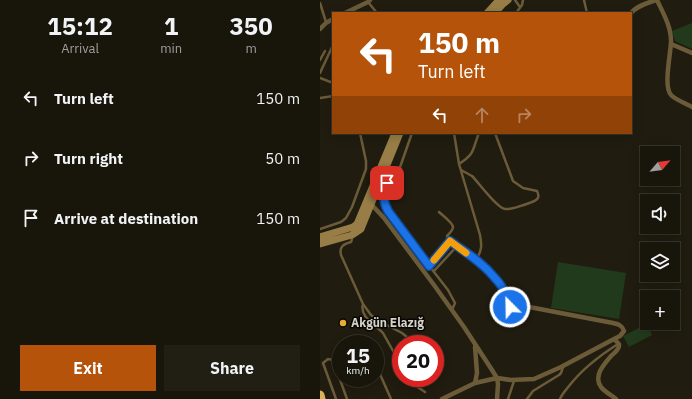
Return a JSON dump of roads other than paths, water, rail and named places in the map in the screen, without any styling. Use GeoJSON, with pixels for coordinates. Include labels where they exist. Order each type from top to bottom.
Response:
{"type":"FeatureCollection","features":[{"type":"Feature","properties":{"kind":"main road"},"geometry":{"type":"LineString","coordinates":[[488,12],[499,0]]}},
{"type":"Feature","properties":{"kind":"main road"},"geometry":{"type":"LineString","coordinates":[[496,12],[508,0]]}},
{"type":"Feature","properties":{"kind":"main road"},"geometry":{"type":"LineString","coordinates":[[320,244],[349,232],[359,220],[395,134]]}},
{"type":"Feature","properties":{"kind":"main road"},"geometry":{"type":"LineString","coordinates":[[320,237],[358,231],[361,229],[400,134]]}},
{"type":"Feature","properties":{"kind":"street"},"geometry":{"type":"LineString","coordinates":[[632,12],[635,9],[657,0],[670,31],[671,44],[668,89],[671,95],[692,107]]}},
{"type":"Feature","properties":{"kind":"street"},"geometry":{"type":"LineString","coordinates":[[347,12],[369,1]]}},
{"type":"Feature","properties":{"kind":"street"},"geometry":{"type":"LineString","coordinates":[[320,29],[332,20]]}},
{"type":"Feature","properties":{"kind":"street"},"geometry":{"type":"LineString","coordinates":[[671,44],[692,53]]}},
{"type":"Feature","properties":{"kind":"street"},"geometry":{"type":"LineString","coordinates":[[371,204],[387,222],[452,310],[497,378],[497,399]]}},
{"type":"Feature","properties":{"kind":"street"},"geometry":{"type":"LineString","coordinates":[[442,399],[475,383],[497,378],[514,380],[534,379],[563,366],[620,336],[624,331],[619,324],[524,306]]}},
{"type":"Feature","properties":{"kind":"street"},"geometry":{"type":"LineString","coordinates":[[614,339],[620,346],[602,368],[598,376],[599,384],[602,388],[616,399]]}},
{"type":"Feature","properties":{"kind":"street"},"geometry":{"type":"LineString","coordinates":[[475,345],[477,373],[475,383]]}},
{"type":"Feature","properties":{"kind":"lane"},"geometry":{"type":"LineString","coordinates":[[515,0],[520,7]]}},
{"type":"Feature","properties":{"kind":"lane"},"geometry":{"type":"LineString","coordinates":[[517,12],[523,0]]}},
{"type":"Feature","properties":{"kind":"lane"},"geometry":{"type":"LineString","coordinates":[[584,0],[588,12]]}},
{"type":"Feature","properties":{"kind":"lane"},"geometry":{"type":"LineString","coordinates":[[369,1],[376,12]]}},
{"type":"Feature","properties":{"kind":"lane"},"geometry":{"type":"LineString","coordinates":[[320,3],[326,23]]}},
{"type":"Feature","properties":{"kind":"lane"},"geometry":{"type":"LineString","coordinates":[[320,60],[325,50]]}},
{"type":"Feature","properties":{"kind":"lane"},"geometry":{"type":"LineString","coordinates":[[320,73],[332,50]]}},
{"type":"Feature","properties":{"kind":"lane"},"geometry":{"type":"LineString","coordinates":[[320,78],[332,83]]}},
{"type":"Feature","properties":{"kind":"lane"},"geometry":{"type":"LineString","coordinates":[[320,98],[332,96]]}},
{"type":"Feature","properties":{"kind":"lane"},"geometry":{"type":"LineString","coordinates":[[320,229],[341,222],[346,218],[352,207],[366,168],[360,134]]}},
{"type":"Feature","properties":{"kind":"lane"},"geometry":{"type":"LineString","coordinates":[[412,134],[398,173],[390,179],[386,186],[384,202],[389,214],[448,290],[454,300],[452,310]]}},
{"type":"Feature","properties":{"kind":"lane"},"geometry":{"type":"LineString","coordinates":[[454,134],[459,164],[480,235],[481,250],[476,260]]}},
{"type":"Feature","properties":{"kind":"lane"},"geometry":{"type":"LineString","coordinates":[[459,164],[472,154],[479,134]]}},
{"type":"Feature","properties":{"kind":"lane"},"geometry":{"type":"LineString","coordinates":[[461,170],[473,177],[503,209],[528,204],[538,199],[539,195],[537,191],[523,188],[513,181],[495,134]]}},
{"type":"Feature","properties":{"kind":"lane"},"geometry":{"type":"LineString","coordinates":[[439,212],[452,225],[453,229],[447,236],[450,241],[485,267],[499,282],[508,306],[524,306]]}},
{"type":"Feature","properties":{"kind":"lane"},"geometry":{"type":"LineString","coordinates":[[349,232],[352,241],[342,247],[340,250],[341,255],[364,304],[371,315],[376,319],[404,335]]}},
{"type":"Feature","properties":{"kind":"lane"},"geometry":{"type":"LineString","coordinates":[[429,266],[450,241]]}},
{"type":"Feature","properties":{"kind":"lane"},"geometry":{"type":"LineString","coordinates":[[434,272],[457,246]]}},
{"type":"Feature","properties":{"kind":"lane"},"geometry":{"type":"LineString","coordinates":[[364,304],[362,308],[364,315],[383,333],[392,348]]}},
{"type":"Feature","properties":{"kind":"lane"},"geometry":{"type":"LineString","coordinates":[[560,399],[583,370],[596,358],[619,344]]}},
{"type":"Feature","properties":{"kind":"lane"},"geometry":{"type":"LineString","coordinates":[[336,399],[323,363],[328,359],[334,360],[347,399]]}},
{"type":"Feature","properties":{"kind":"lane"},"geometry":{"type":"LineString","coordinates":[[527,399],[533,391],[559,375],[563,366]]}},
{"type":"Feature","properties":{"kind":"lane"},"geometry":{"type":"LineString","coordinates":[[508,399],[514,380]]}},
{"type":"Feature","properties":{"kind":"lane"},"geometry":{"type":"LineString","coordinates":[[384,383],[391,399]]}},
{"type":"Feature","properties":{"kind":"lane"},"geometry":{"type":"LineString","coordinates":[[418,387],[425,392]]}},
{"type":"Feature","properties":{"kind":"place","name":"Akgün Elazığ"},"geometry":{"type":"Point","coordinates":[343,323]}}]}
